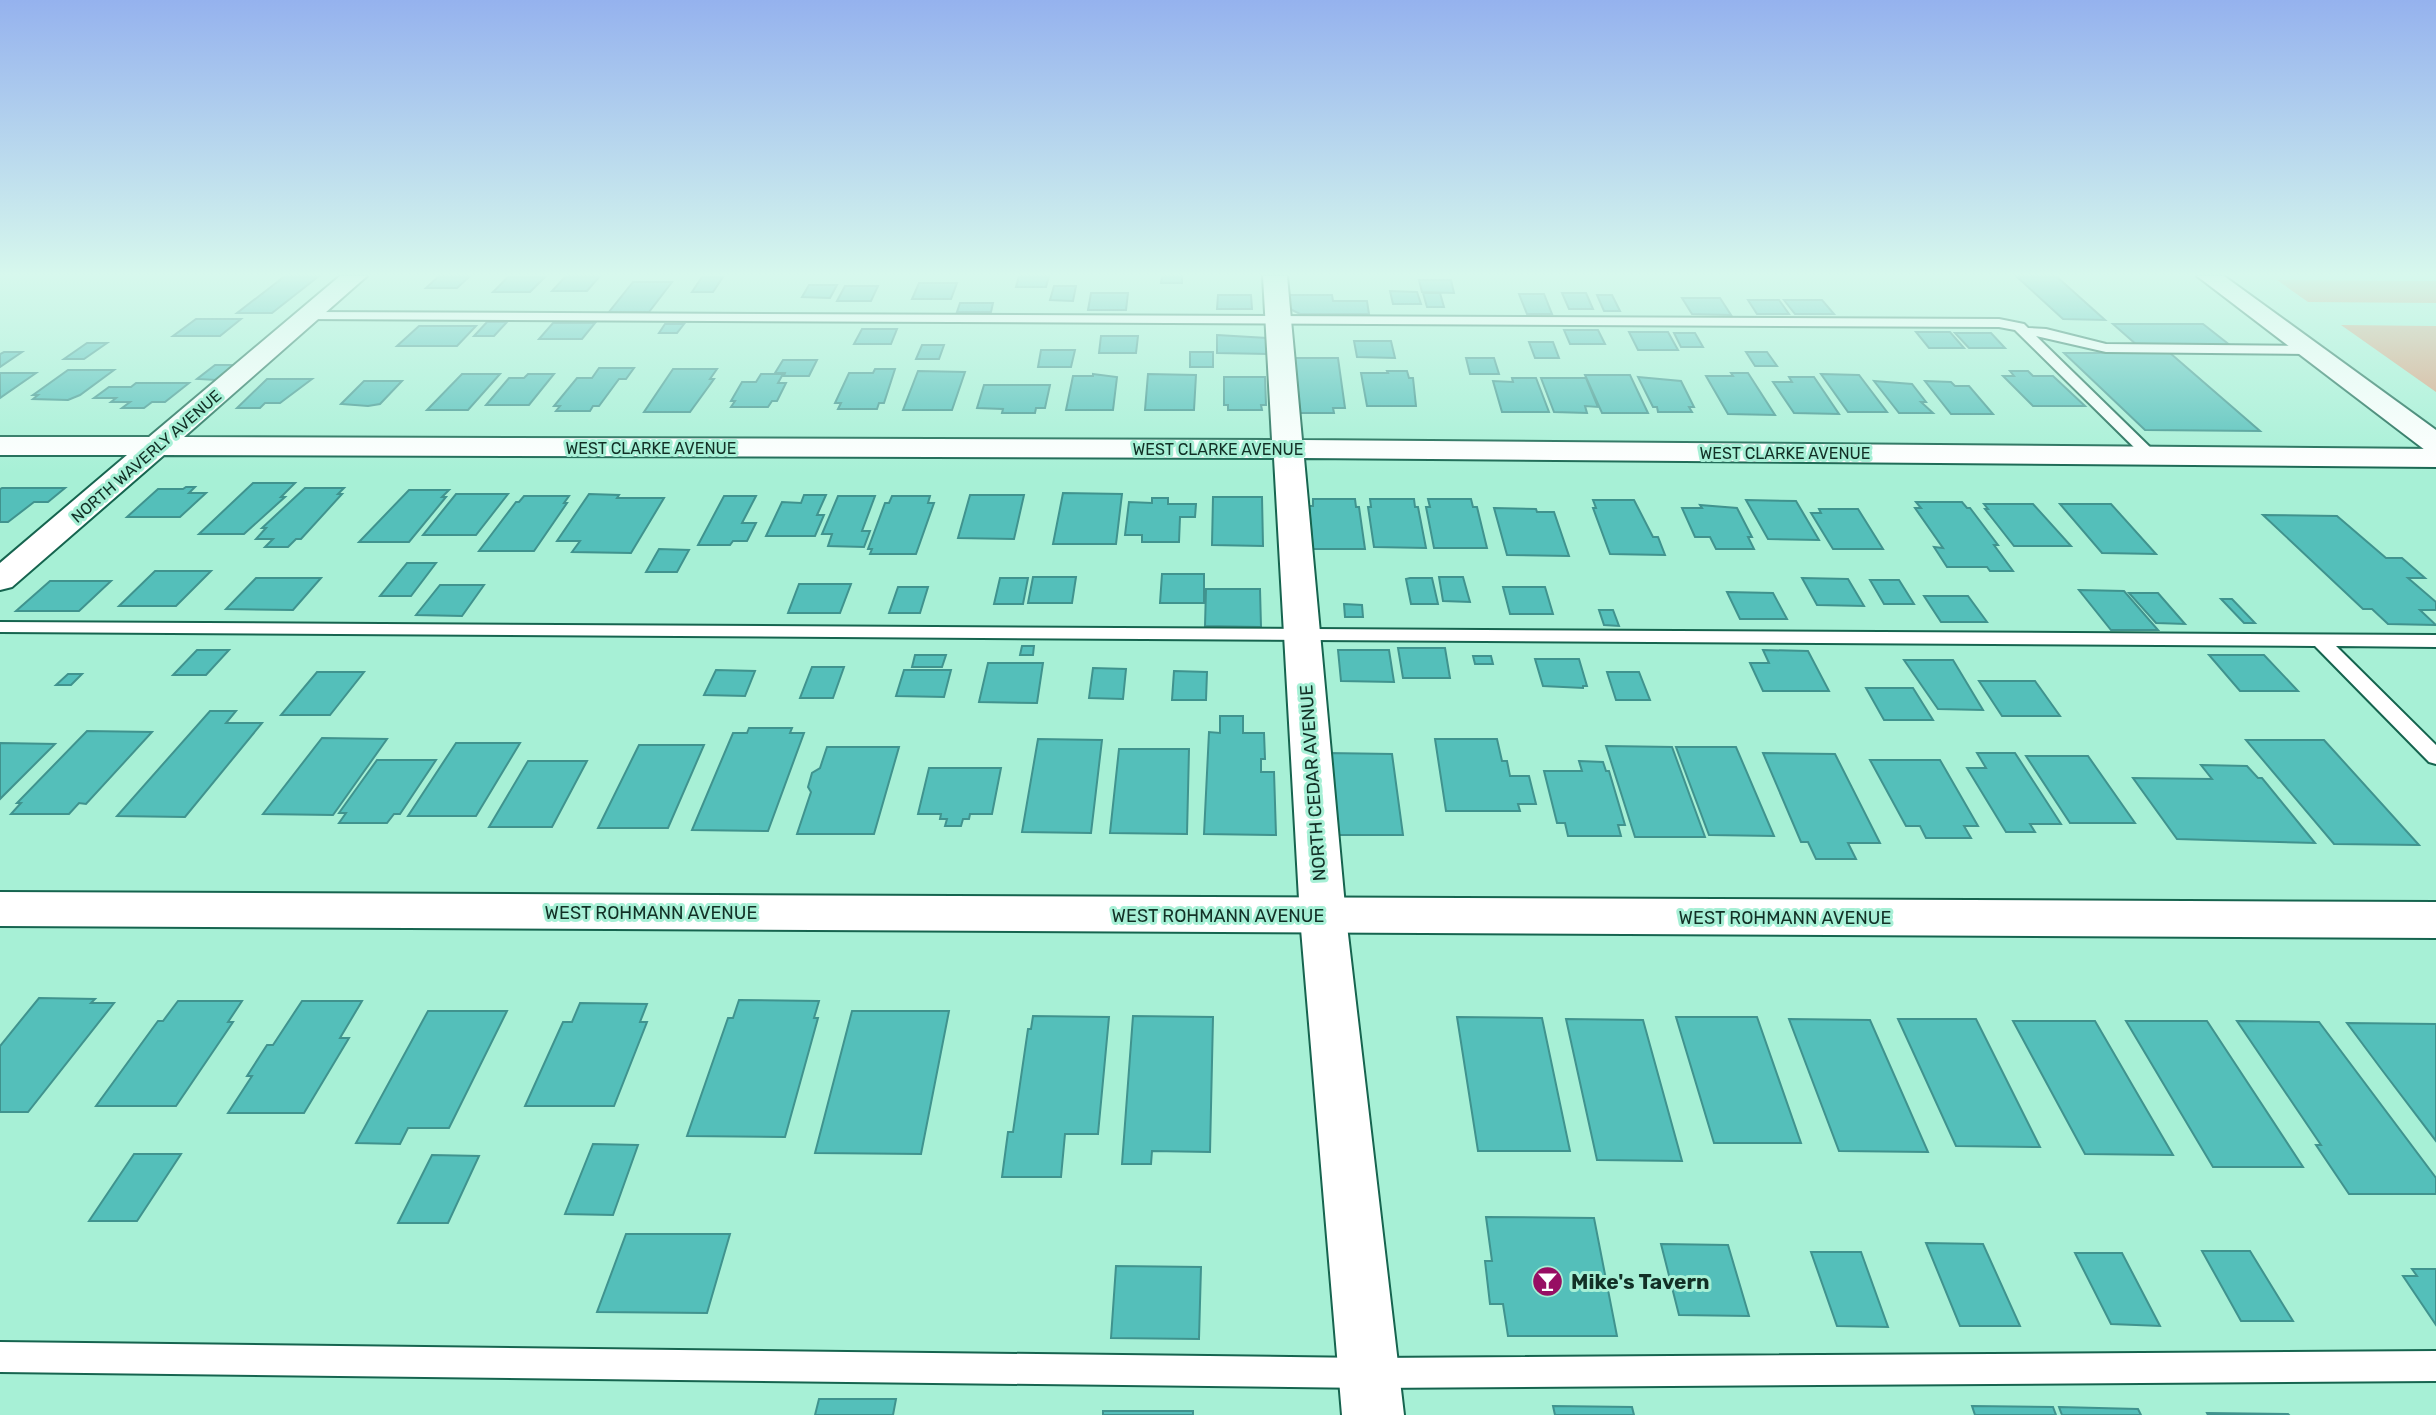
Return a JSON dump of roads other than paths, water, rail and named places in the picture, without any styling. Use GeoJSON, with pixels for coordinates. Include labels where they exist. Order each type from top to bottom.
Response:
{"type":"FeatureCollection","features":[{"type":"Feature","properties":{"kind":"street","name":"NORTH WAVERLY AVENUE"},"geometry":{"type":"LineString","coordinates":[[0,580],[278,342]]}},
{"type":"Feature","properties":{"kind":"street","name":"NORTH CEDAR AVENUE"},"geometry":{"type":"LineString","coordinates":[[1280,342],[1323,917],[1371,1394]]}},
{"type":"Feature","properties":{"kind":"street"},"geometry":{"type":"LineString","coordinates":[[2297,342],[2436,444]]}},
{"type":"Feature","properties":{"kind":"street","name":"WEST CLARKE AVENUE"},"geometry":{"type":"LineString","coordinates":[[0,446],[1287,449],[2436,458]]}},
{"type":"Feature","properties":{"kind":"street","name":"WEST ROHMANN AVENUE"},"geometry":{"type":"LineString","coordinates":[[0,909],[2436,920]]}},
{"type":"Feature","properties":{"kind":"lane"},"geometry":{"type":"LineString","coordinates":[[2034,342],[2151,456]]}},
{"type":"Feature","properties":{"kind":"lane"},"geometry":{"type":"LineString","coordinates":[[2082,342],[2106,348],[2308,350]]}},
{"type":"Feature","properties":{"kind":"lane"},"geometry":{"type":"LineString","coordinates":[[0,627],[2436,641]]}},
{"type":"Feature","properties":{"kind":"lane"},"geometry":{"type":"LineString","coordinates":[[2320,640],[2436,757]]}},
{"type":"Feature","properties":{"kind":"lane"},"geometry":{"type":"LineString","coordinates":[[0,1357],[1371,1394],[2436,1366]]}},
{"type":"Feature","properties":{"kind":"place","name":"Mike's Tavern"},"geometry":{"type":"Point","coordinates":[1548,1282]}}]}
